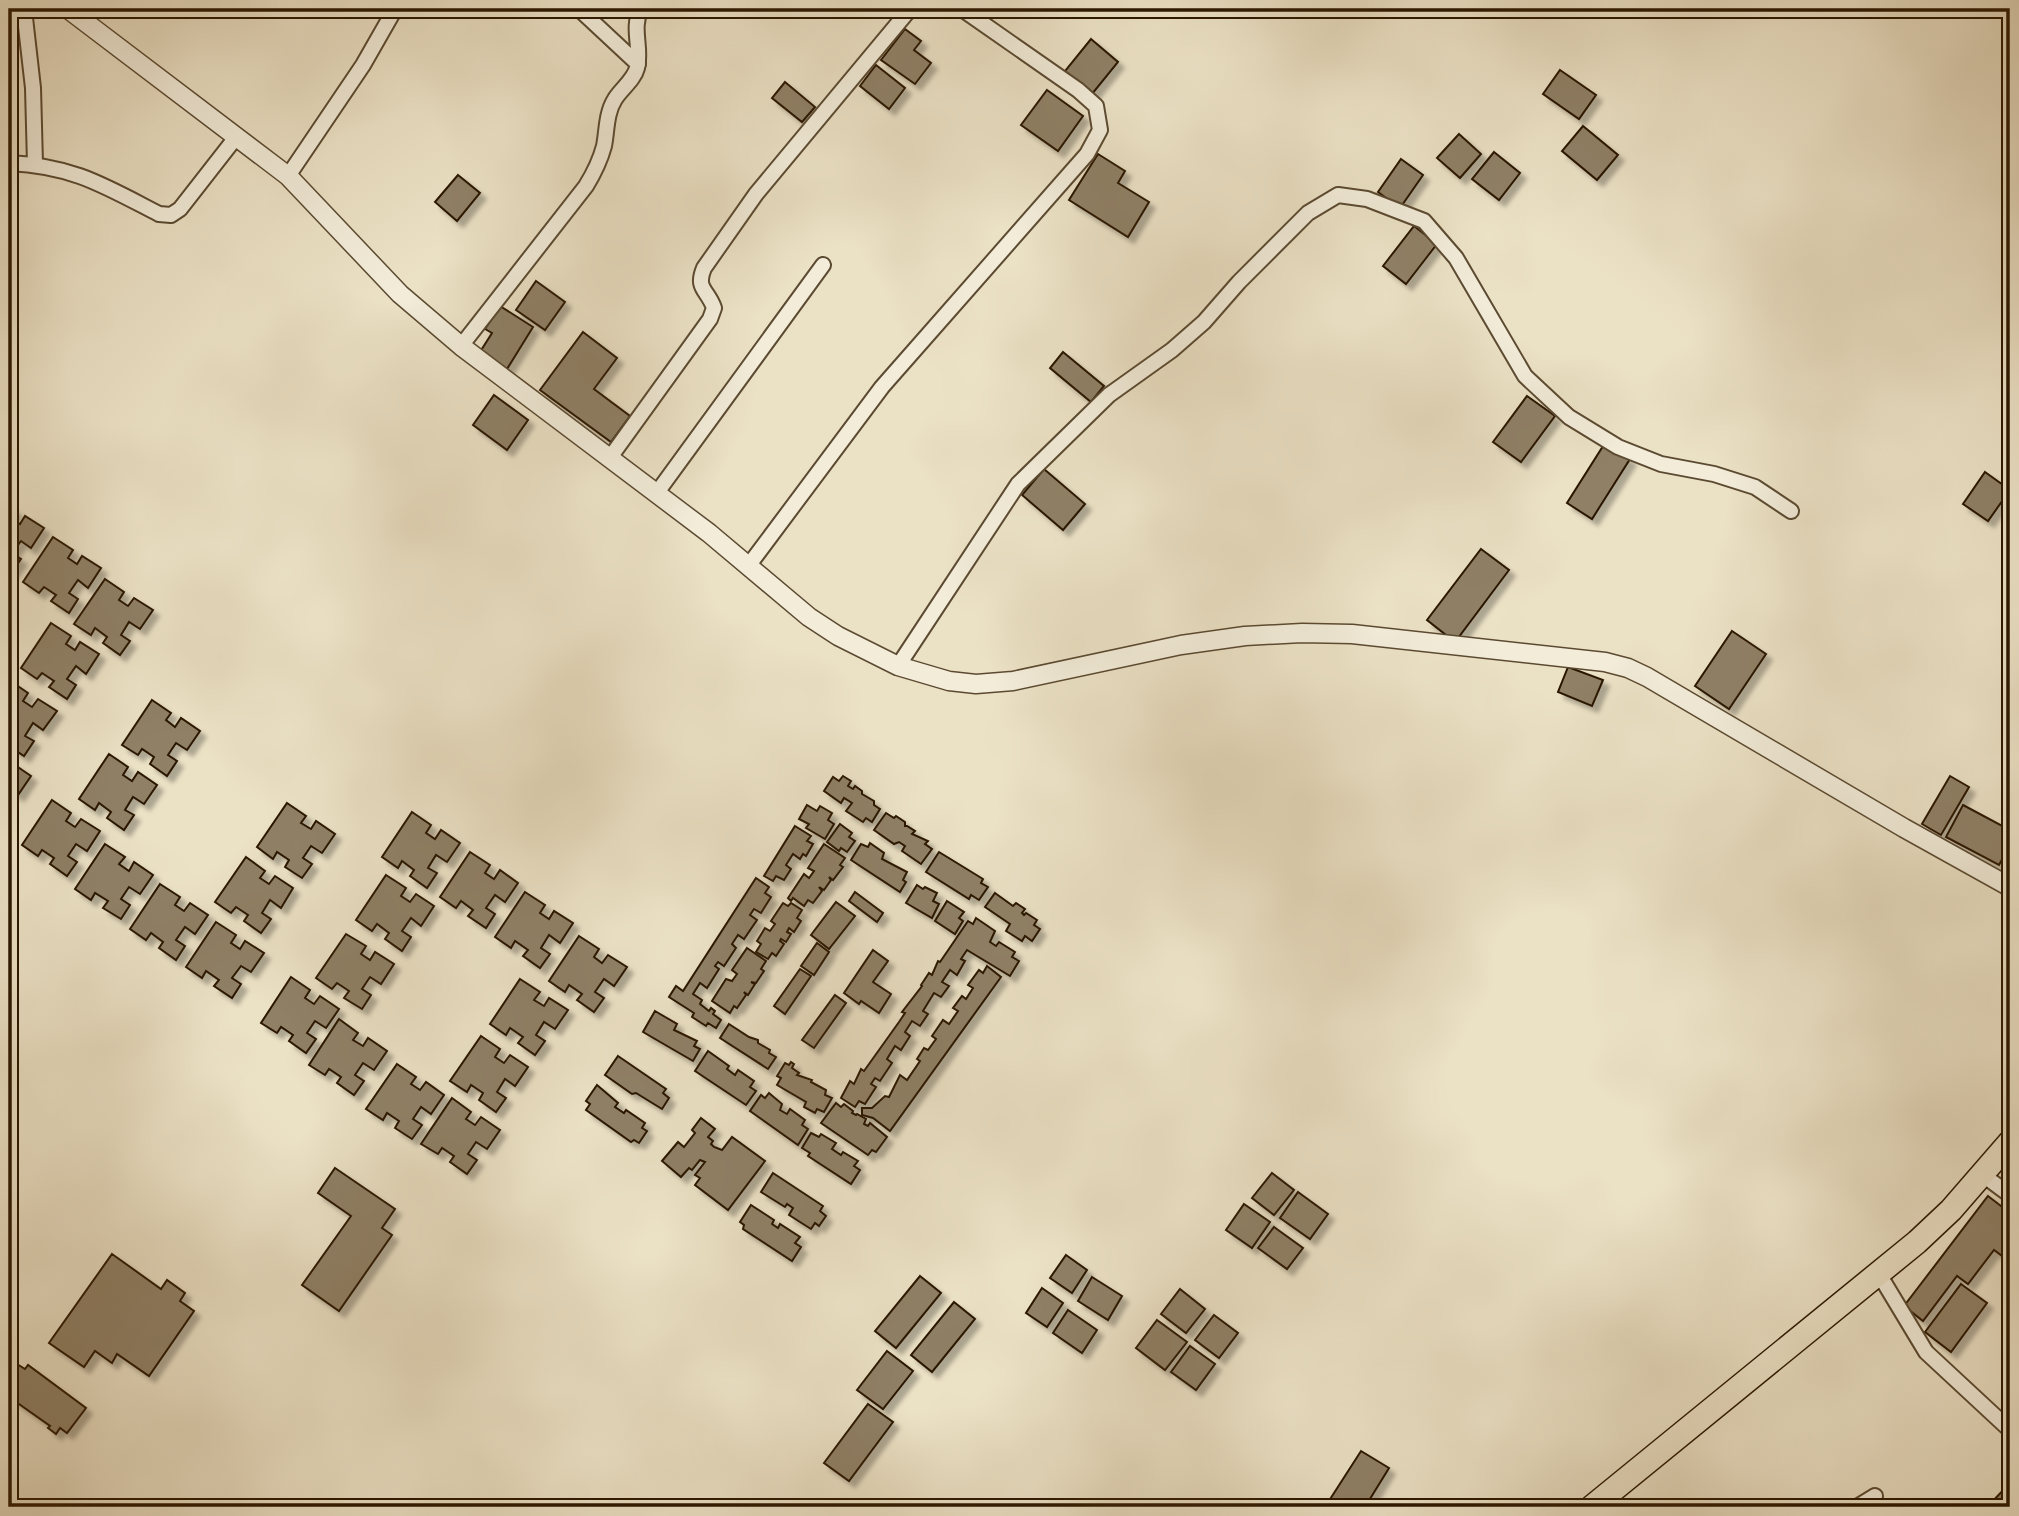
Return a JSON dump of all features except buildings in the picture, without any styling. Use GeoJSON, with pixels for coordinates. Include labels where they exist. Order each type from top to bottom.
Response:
{"type":"FeatureCollection","features":[{"type":"Feature","properties":{"kind":"main road"},"geometry":{"type":"LineString","coordinates":[[1591,1507],[1917,1242],[1983,1175],[2010,1142]]}},
{"type":"Feature","properties":{"kind":"street"},"geometry":{"type":"LineString","coordinates":[[9,21],[22,9]]}},
{"type":"Feature","properties":{"kind":"street"},"geometry":{"type":"LineString","coordinates":[[22,9],[33,88],[36,164]]}},
{"type":"Feature","properties":{"kind":"street"},"geometry":{"type":"LineString","coordinates":[[68,9],[288,176],[377,271],[461,346],[749,565],[809,617],[838,636],[898,666],[949,681],[976,684],[1001,682],[1181,645],[1245,636],[1302,633],[1352,634],[1605,662],[1628,668],[1667,688],[1904,828],[2010,887]]}},
{"type":"Feature","properties":{"kind":"street"},"geometry":{"type":"LineString","coordinates":[[288,176],[363,65],[395,9]]}},
{"type":"Feature","properties":{"kind":"street"},"geometry":{"type":"LineString","coordinates":[[579,9],[638,64]]}},
{"type":"Feature","properties":{"kind":"street"},"geometry":{"type":"LineString","coordinates":[[461,346],[586,186],[598,165],[614,100],[637,71],[639,54],[636,36],[641,9]]}},
{"type":"Feature","properties":{"kind":"street"},"geometry":{"type":"LineString","coordinates":[[609,459],[710,319],[714,308],[701,288],[700,278],[704,268],[756,194],[910,9]]}},
{"type":"Feature","properties":{"kind":"street"},"geometry":{"type":"LineString","coordinates":[[749,565],[882,387],[1087,154],[1100,130],[1096,106],[1078,90],[962,9]]}},
{"type":"Feature","properties":{"kind":"street"},"geometry":{"type":"LineString","coordinates":[[9,163],[36,164],[64,170],[91,179],[159,215],[171,215],[180,209],[237,136]]}},
{"type":"Feature","properties":{"kind":"street"},"geometry":{"type":"LineString","coordinates":[[898,666],[1018,484],[1109,395],[1172,350],[1204,322],[1238,282],[1308,213],[1338,195],[1367,199],[1424,221],[1456,258],[1525,376],[1569,417],[1618,447],[1661,464],[1714,474],[1755,487],[1791,510]]}},
{"type":"Feature","properties":{"kind":"street"},"geometry":{"type":"LineString","coordinates":[[656,494],[824,265]]}},
{"type":"Feature","properties":{"kind":"street"},"geometry":{"type":"LineString","coordinates":[[1983,1175],[2010,1195]]}},
{"type":"Feature","properties":{"kind":"street"},"geometry":{"type":"LineString","coordinates":[[1879,1274],[1926,1352],[2010,1430]]}},
{"type":"Feature","properties":{"kind":"street"},"geometry":{"type":"LineString","coordinates":[[1857,1507],[1875,1496]]}}]}
